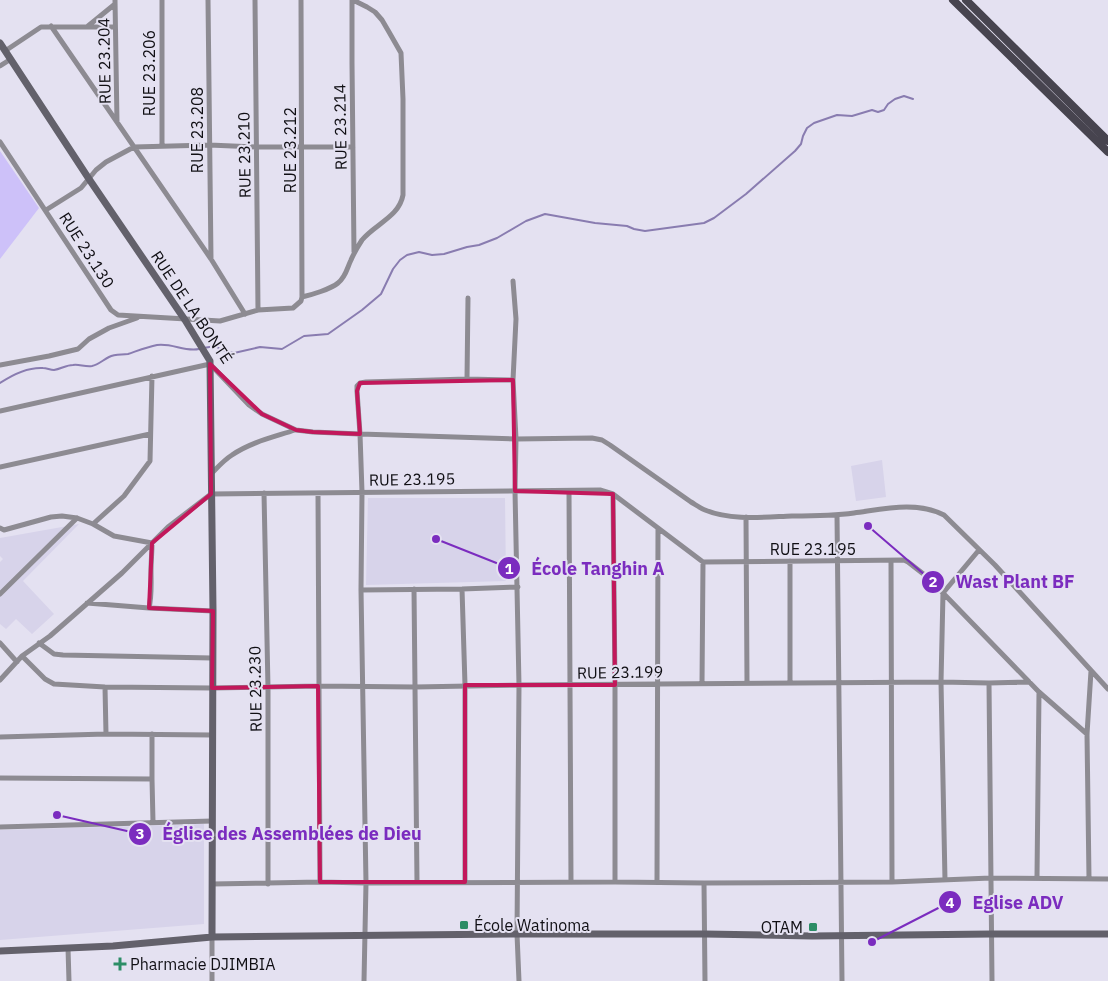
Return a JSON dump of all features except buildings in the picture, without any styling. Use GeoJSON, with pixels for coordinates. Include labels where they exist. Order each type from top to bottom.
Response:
{"type":"FeatureCollection","features":[{"type":"Feature","properties":{"kind":"main road"},"geometry":{"type":"LineString","coordinates":[[953,0],[1108,152]]}},
{"type":"Feature","properties":{"kind":"main road"},"geometry":{"type":"LineString","coordinates":[[966,0],[1108,141]]}},
{"type":"Feature","properties":{"kind":"street","name":"RUE 23.206"},"geometry":{"type":"LineString","coordinates":[[162,0],[162,146]]}},
{"type":"Feature","properties":{"kind":"street","name":"RUE 23.208"},"geometry":{"type":"LineString","coordinates":[[208,0],[211,259]]}},
{"type":"Feature","properties":{"kind":"street","name":"RUE 23.210"},"geometry":{"type":"LineString","coordinates":[[255,0],[258,310]]}},
{"type":"Feature","properties":{"kind":"street","name":"RUE 23.212"},"geometry":{"type":"LineString","coordinates":[[301,0],[302,299]]}},
{"type":"Feature","properties":{"kind":"street"},"geometry":{"type":"LineString","coordinates":[[353,0],[375,12],[399,48],[402,60],[403,100],[402,201],[393,213],[365,237],[354,253]]}},
{"type":"Feature","properties":{"kind":"street","name":"RUE 23.214"},"geometry":{"type":"LineString","coordinates":[[353,0],[354,253]]}},
{"type":"Feature","properties":{"kind":"street"},"geometry":{"type":"LineString","coordinates":[[88,26],[115,2]]}},
{"type":"Feature","properties":{"kind":"street","name":"RUE 23.204"},"geometry":{"type":"LineString","coordinates":[[115,2],[117,122]]}},
{"type":"Feature","properties":{"kind":"street"},"geometry":{"type":"LineString","coordinates":[[51,26],[211,259],[245,314]]}},
{"type":"Feature","properties":{"kind":"street"},"geometry":{"type":"LineString","coordinates":[[5,50],[41,27],[116,27]]}},
{"type":"Feature","properties":{"kind":"street","name":"RUE DE LA BONTÉ"},"geometry":{"type":"LineString","coordinates":[[0,43],[185,320],[209,361],[249,405],[262,414],[296,430],[313,432],[516,439],[592,438],[602,440],[704,510],[718,514],[746,517],[837,515],[902,507],[923,507],[944,515],[979,550]]}},
{"type":"Feature","properties":{"kind":"street"},"geometry":{"type":"LineString","coordinates":[[0,66],[11,59]]}},
{"type":"Feature","properties":{"kind":"street","name":"RUE 23.130"},"geometry":{"type":"LineString","coordinates":[[0,142],[111,310],[118,315],[220,321],[258,310],[293,308],[302,299],[335,286],[345,275],[354,253]]}},
{"type":"Feature","properties":{"kind":"street"},"geometry":{"type":"LineString","coordinates":[[46,210],[81,188],[96,170],[106,162],[134,147],[353,147]]}},
{"type":"Feature","properties":{"kind":"street"},"geometry":{"type":"LineString","coordinates":[[513,281],[516,325],[514,380],[520,685],[518,981]]}},
{"type":"Feature","properties":{"kind":"street"},"geometry":{"type":"LineString","coordinates":[[467,379],[468,298]]}},
{"type":"Feature","properties":{"kind":"street"},"geometry":{"type":"LineString","coordinates":[[0,365],[78,349],[90,339],[109,328],[140,317]]}},
{"type":"Feature","properties":{"kind":"street"},"geometry":{"type":"LineString","coordinates":[[0,411],[209,361],[212,611],[212,981]]}},
{"type":"Feature","properties":{"kind":"street"},"geometry":{"type":"LineString","coordinates":[[93,524],[124,496],[147,465],[150,456],[152,376]]}},
{"type":"Feature","properties":{"kind":"street"},"geometry":{"type":"LineString","coordinates":[[364,981],[366,883],[361,590],[362,492],[357,386],[360,383],[467,379],[514,380]]}},
{"type":"Feature","properties":{"kind":"street"},"geometry":{"type":"LineString","coordinates":[[210,474],[222,462],[240,450],[296,430]]}},
{"type":"Feature","properties":{"kind":"street"},"geometry":{"type":"LineString","coordinates":[[0,467],[150,434]]}},
{"type":"Feature","properties":{"kind":"street","name":"RUE 23.195"},"geometry":{"type":"LineString","coordinates":[[211,494],[600,490],[612,494]]}},
{"type":"Feature","properties":{"kind":"street"},"geometry":{"type":"LineString","coordinates":[[569,491],[571,882]]}},
{"type":"Feature","properties":{"kind":"street","name":"RUE 23.230"},"geometry":{"type":"LineString","coordinates":[[264,493],[268,688],[268,884]]}},
{"type":"Feature","properties":{"kind":"street"},"geometry":{"type":"LineString","coordinates":[[318,493],[320,882]]}},
{"type":"Feature","properties":{"kind":"street"},"geometry":{"type":"LineString","coordinates":[[0,680],[22,656],[50,636],[122,573],[168,527],[211,494]]}},
{"type":"Feature","properties":{"kind":"street"},"geometry":{"type":"LineString","coordinates":[[612,494],[703,562],[702,684]]}},
{"type":"Feature","properties":{"kind":"street"},"geometry":{"type":"LineString","coordinates":[[612,494],[615,685],[615,882]]}},
{"type":"Feature","properties":{"kind":"street"},"geometry":{"type":"LineString","coordinates":[[837,515],[842,981]]}},
{"type":"Feature","properties":{"kind":"street"},"geometry":{"type":"LineString","coordinates":[[0,528],[4,530],[50,517],[62,516],[78,518],[114,536],[152,543]]}},
{"type":"Feature","properties":{"kind":"street"},"geometry":{"type":"LineString","coordinates":[[746,517],[747,684]]}},
{"type":"Feature","properties":{"kind":"street"},"geometry":{"type":"LineString","coordinates":[[0,594],[78,518]]}},
{"type":"Feature","properties":{"kind":"street"},"geometry":{"type":"LineString","coordinates":[[658,529],[658,882]]}},
{"type":"Feature","properties":{"kind":"street"},"geometry":{"type":"LineString","coordinates":[[149,608],[152,584],[152,543]]}},
{"type":"Feature","properties":{"kind":"street"},"geometry":{"type":"LineString","coordinates":[[945,880],[941,682],[943,593],[979,550],[1063,638],[1108,689]]}},
{"type":"Feature","properties":{"kind":"street","name":"RUE 23.195"},"geometry":{"type":"LineString","coordinates":[[703,562],[904,560],[926,576],[1039,692],[1087,734]]}},
{"type":"Feature","properties":{"kind":"street"},"geometry":{"type":"LineString","coordinates":[[790,561],[790,683]]}},
{"type":"Feature","properties":{"kind":"street"},"geometry":{"type":"LineString","coordinates":[[891,561],[892,882]]}},
{"type":"Feature","properties":{"kind":"street"},"geometry":{"type":"LineString","coordinates":[[361,590],[518,587]]}},
{"type":"Feature","properties":{"kind":"street"},"geometry":{"type":"LineString","coordinates":[[414,589],[417,882]]}},
{"type":"Feature","properties":{"kind":"street"},"geometry":{"type":"LineString","coordinates":[[462,589],[466,685],[465,882]]}},
{"type":"Feature","properties":{"kind":"street"},"geometry":{"type":"LineString","coordinates":[[87,603],[212,611]]}},
{"type":"Feature","properties":{"kind":"street"},"geometry":{"type":"LineString","coordinates":[[0,643],[17,662]]}},
{"type":"Feature","properties":{"kind":"street"},"geometry":{"type":"LineString","coordinates":[[39,643],[54,654],[63,655],[212,658]]}},
{"type":"Feature","properties":{"kind":"street","name":"RUE 23.199"},"geometry":{"type":"LineString","coordinates":[[22,656],[45,679],[54,684],[104,687],[268,688],[318,686],[1029,682]]}},
{"type":"Feature","properties":{"kind":"street"},"geometry":{"type":"LineString","coordinates":[[1089,878],[1087,734],[1091,671]]}},
{"type":"Feature","properties":{"kind":"street"},"geometry":{"type":"LineString","coordinates":[[989,683],[992,981]]}},
{"type":"Feature","properties":{"kind":"street"},"geometry":{"type":"LineString","coordinates":[[104,687],[106,734]]}},
{"type":"Feature","properties":{"kind":"street"},"geometry":{"type":"LineString","coordinates":[[1037,877],[1039,692]]}},
{"type":"Feature","properties":{"kind":"street"},"geometry":{"type":"LineString","coordinates":[[0,737],[106,734],[212,735]]}},
{"type":"Feature","properties":{"kind":"street"},"geometry":{"type":"LineString","coordinates":[[152,734],[153,822]]}},
{"type":"Feature","properties":{"kind":"street"},"geometry":{"type":"LineString","coordinates":[[0,778],[152,779]]}},
{"type":"Feature","properties":{"kind":"street"},"geometry":{"type":"LineString","coordinates":[[0,827],[212,821]]}},
{"type":"Feature","properties":{"kind":"street"},"geometry":{"type":"LineString","coordinates":[[212,884],[320,882],[892,882],[1037,877],[1108,879]]}},
{"type":"Feature","properties":{"kind":"street"},"geometry":{"type":"LineString","coordinates":[[704,883],[705,981]]}},
{"type":"Feature","properties":{"kind":"street"},"geometry":{"type":"LineString","coordinates":[[0,951],[212,937],[517,934],[1108,934]]}},
{"type":"Feature","properties":{"kind":"street"},"geometry":{"type":"LineString","coordinates":[[68,948],[69,981]]}},
{"type":"Feature","properties":{"kind":"highlighted area"},"geometry":{"type":"Polygon","coordinates":[[[210,364],[262,414],[296,430],[313,432],[360,434],[357,391],[360,383],[513,380],[515,491],[613,494],[615,685],[465,685],[465,882],[320,882],[318,686],[212,688],[213,611],[149,608],[152,543],[211,494],[210,364]]]}},
{"type":"Feature","properties":{"kind":"shaded area"},"geometry":{"type":"Polygon","coordinates":[[[0,151],[39,208],[0,259],[0,151]]]}},
{"type":"Feature","properties":{"kind":"shaded area"},"geometry":{"type":"Polygon","coordinates":[[[882,460],[886,497],[856,501],[851,466],[882,460]]]}},
{"type":"Feature","properties":{"kind":"shaded area"},"geometry":{"type":"Polygon","coordinates":[[[368,498],[505,498],[506,581],[366,585],[368,498]]]}},
{"type":"Feature","properties":{"kind":"shaded area"},"geometry":{"type":"Polygon","coordinates":[[[79,524],[23,581],[54,614],[32,634],[16,619],[6,629],[0,624],[0,562],[3,559],[0,556],[0,538],[79,524]]]}},
{"type":"Feature","properties":{"kind":"shaded area"},"geometry":{"type":"Polygon","coordinates":[[[204,824],[204,924],[0,940],[0,830],[204,824]]]}},
{"type":"Feature","properties":{"kind":"waterway"},"geometry":{"type":"LineString","coordinates":[[203,348],[216,346],[221,350],[234,353],[260,347],[282,349],[304,336],[328,334],[381,294],[393,269],[407,255],[419,252],[432,255],[444,254],[479,245],[497,238],[526,221],[545,214],[595,223],[627,226],[645,231],[704,223],[714,218],[746,194],[795,151],[801,144],[807,128],[814,123],[837,115],[852,116],[872,110],[878,112],[884,110],[895,99],[904,96],[913,99]]}},
{"type":"Feature","properties":{"kind":"waterway"},"geometry":{"type":"LineString","coordinates":[[0,383],[26,370],[43,368],[54,370],[70,365],[92,366],[111,356],[128,354],[157,345],[199,349]]}},
{"type":"Feature","properties":{"kind":"place","name":"Wast Plant BF"},"geometry":{"type":"Point","coordinates":[868,526]}},
{"type":"Feature","properties":{"kind":"place","name":"École Tanghin A"},"geometry":{"type":"Point","coordinates":[436,539]}},
{"type":"Feature","properties":{"kind":"place","name":"Église des Assemblées de Dieu"},"geometry":{"type":"Point","coordinates":[57,815]}},
{"type":"Feature","properties":{"kind":"place","name":"École Watinoma"},"geometry":{"type":"Point","coordinates":[464,925]}},
{"type":"Feature","properties":{"kind":"place","name":"OTAM"},"geometry":{"type":"Point","coordinates":[813,927]}},
{"type":"Feature","properties":{"kind":"place","name":"Eglise ADV"},"geometry":{"type":"Point","coordinates":[872,942]}},
{"type":"Feature","properties":{"kind":"place","name":"Pharmacie DJIMBIA"},"geometry":{"type":"Point","coordinates":[120,964]}}]}
